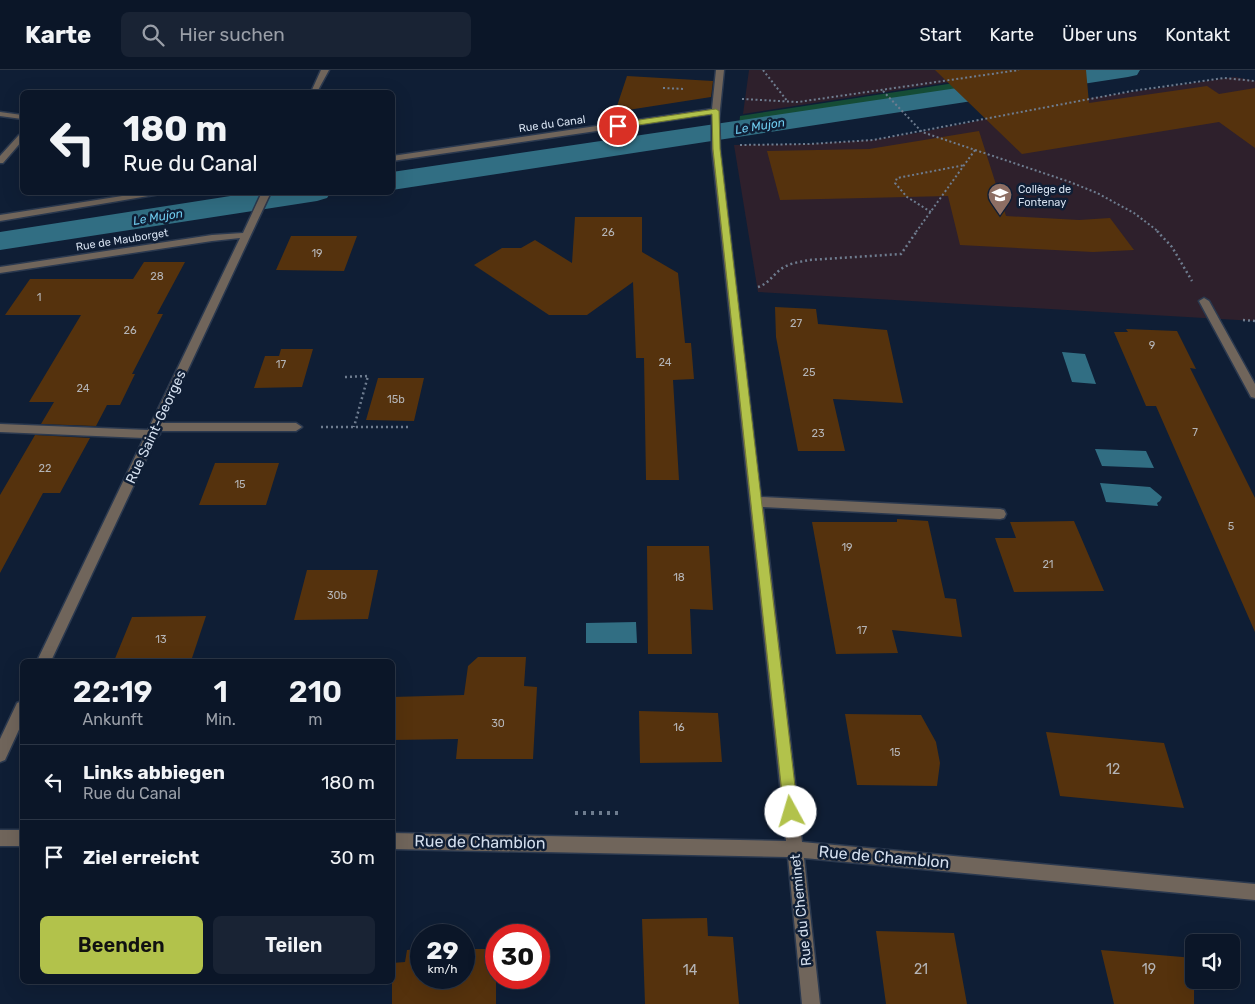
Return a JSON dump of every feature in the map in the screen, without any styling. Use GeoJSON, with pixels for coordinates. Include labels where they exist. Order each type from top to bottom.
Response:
{"type":"FeatureCollection","features":[{"type":"Feature","properties":{"kind":"street"},"geometry":{"type":"LineString","coordinates":[[315,90],[325,70]]}},
{"type":"Feature","properties":{"kind":"street","name":"Rue du Cheminet"},"geometry":{"type":"LineString","coordinates":[[720,70],[715,115],[716,149],[796,849],[811,1004]]}},
{"type":"Feature","properties":{"kind":"street"},"geometry":{"type":"LineString","coordinates":[[0,114],[20,117]]}},
{"type":"Feature","properties":{"kind":"street","name":"Rue du Canal"},"geometry":{"type":"LineString","coordinates":[[395,159],[715,115]]}},
{"type":"Feature","properties":{"kind":"street"},"geometry":{"type":"LineString","coordinates":[[0,162],[20,138]]}},
{"type":"Feature","properties":{"kind":"street"},"geometry":{"type":"LineString","coordinates":[[0,218],[149,195]]}},
{"type":"Feature","properties":{"kind":"street","name":"Rue Saint-Georges"},"geometry":{"type":"LineString","coordinates":[[45,659],[266,195]]}},
{"type":"Feature","properties":{"kind":"street","name":"Rue de Mauborget"},"geometry":{"type":"LineString","coordinates":[[0,270],[212,238],[247,235]]}},
{"type":"Feature","properties":{"kind":"street"},"geometry":{"type":"LineString","coordinates":[[1204,301],[1255,394]]}},
{"type":"Feature","properties":{"kind":"street"},"geometry":{"type":"LineString","coordinates":[[0,428],[155,430],[296,427]]}},
{"type":"Feature","properties":{"kind":"street"},"geometry":{"type":"LineString","coordinates":[[757,502],[1000,514]]}},
{"type":"Feature","properties":{"kind":"street"},"geometry":{"type":"LineString","coordinates":[[0,755],[20,712]]}},
{"type":"Feature","properties":{"kind":"street"},"geometry":{"type":"LineString","coordinates":[[0,838],[20,838]]}},
{"type":"Feature","properties":{"kind":"street","name":"Rue de Chamblon"},"geometry":{"type":"LineString","coordinates":[[395,841],[796,849],[1255,892]]}},
{"type":"Feature","properties":{"kind":"path"},"geometry":{"type":"LineString","coordinates":[[763,70],[788,102]]}},
{"type":"Feature","properties":{"kind":"path"},"geometry":{"type":"LineString","coordinates":[[717,97],[788,102],[883,91],[1019,70]]}},
{"type":"Feature","properties":{"kind":"path"},"geometry":{"type":"LineString","coordinates":[[734,145],[809,144],[873,140],[922,132],[1039,107],[1132,91],[1224,78],[1255,81]]}},
{"type":"Feature","properties":{"kind":"path"},"geometry":{"type":"LineString","coordinates":[[663,88],[686,89]]}},
{"type":"Feature","properties":{"kind":"path"},"geometry":{"type":"LineString","coordinates":[[883,91],[922,132],[1070,182],[1097,193],[1134,213],[1163,236],[1172,247],[1204,301]]}},
{"type":"Feature","properties":{"kind":"path"},"geometry":{"type":"LineString","coordinates":[[757,287],[762,286],[783,268],[794,263],[808,260],[901,254],[975,150]]}},
{"type":"Feature","properties":{"kind":"path"},"geometry":{"type":"LineString","coordinates":[[931,212],[907,198],[900,191],[896,183],[897,178],[966,165]]}},
{"type":"Feature","properties":{"kind":"path"},"geometry":{"type":"LineString","coordinates":[[345,377],[368,376],[354,427]]}},
{"type":"Feature","properties":{"kind":"path"},"geometry":{"type":"LineString","coordinates":[[296,427],[411,427]]}},
{"type":"Feature","properties":{"kind":"shaded area"},"geometry":{"type":"Polygon","coordinates":[[[749,70],[1029,70],[743,114],[749,70]]]}},
{"type":"Feature","properties":{"kind":"shaded area","name":"Collège de Fontenay"},"geometry":{"type":"Polygon","coordinates":[[[1235,77],[1255,81],[1255,321],[758,292],[734,145],[809,144],[873,140],[1091,98],[1235,77]]]}},
{"type":"Feature","properties":{"kind":"green space"},"geometry":{"type":"Polygon","coordinates":[[[1029,70],[1121,70],[739,127],[740,116],[1020,73],[1029,70]]]}},
{"type":"Feature","properties":{"kind":"water"},"geometry":{"type":"Polygon","coordinates":[[[1062,352],[1085,354],[1096,384],[1072,382],[1062,352]]]}},
{"type":"Feature","properties":{"kind":"water"},"geometry":{"type":"Polygon","coordinates":[[[1095,449],[1146,451],[1154,468],[1102,466],[1095,449]]]}},
{"type":"Feature","properties":{"kind":"water"},"geometry":{"type":"Polygon","coordinates":[[[1100,483],[1150,487],[1162,497],[1157,503],[1158,506],[1106,502],[1100,483]]]}},
{"type":"Feature","properties":{"kind":"water"},"geometry":{"type":"Polygon","coordinates":[[[636,622],[637,643],[586,643],[586,623],[636,622]]]}},
{"type":"Feature","properties":{"kind":"building"},"geometry":{"type":"Polygon","coordinates":[[[935,70],[1086,70],[1089,103],[1207,86],[1219,94],[1255,88],[1255,148],[1219,122],[1022,154],[935,70]]]}},
{"type":"Feature","properties":{"kind":"building"},"geometry":{"type":"Polygon","coordinates":[[[627,76],[713,81],[711,97],[615,112],[627,76]]]}},
{"type":"Feature","properties":{"kind":"building"},"geometry":{"type":"Polygon","coordinates":[[[979,131],[1006,216],[1079,220],[1110,218],[1134,250],[1093,252],[960,245],[948,196],[780,200],[767,151],[869,149],[979,131]]]}},
{"type":"Feature","properties":{"kind":"building"},"geometry":{"type":"Polygon","coordinates":[[[575,217],[642,217],[642,252],[678,273],[685,343],[691,343],[694,379],[673,380],[679,480],[646,480],[644,358],[636,358],[633,282],[587,315],[549,315],[474,265],[502,248],[521,248],[535,240],[572,263],[575,217]]]}},
{"type":"Feature","properties":{"kind":"building"},"geometry":{"type":"Polygon","coordinates":[[[291,236],[357,236],[344,271],[276,270],[291,236]]]}},
{"type":"Feature","properties":{"kind":"building"},"geometry":{"type":"Polygon","coordinates":[[[144,262],[185,262],[157,314],[163,314],[132,374],[135,374],[120,405],[107,405],[96,426],[41,424],[54,402],[29,402],[81,315],[5,315],[30,279],[133,279],[144,262]]]}},
{"type":"Feature","properties":{"kind":"building"},"geometry":{"type":"Polygon","coordinates":[[[775,307],[816,309],[818,324],[887,330],[903,403],[833,399],[845,451],[798,451],[776,337],[775,307]]]}},
{"type":"Feature","properties":{"kind":"building"},"geometry":{"type":"Polygon","coordinates":[[[1126,329],[1177,331],[1196,369],[1190,368],[1255,498],[1255,632],[1156,406],[1146,406],[1114,332],[1128,332],[1126,329]]]}},
{"type":"Feature","properties":{"kind":"building"},"geometry":{"type":"Polygon","coordinates":[[[281,349],[313,349],[302,387],[254,388],[265,356],[279,356],[281,349]]]}},
{"type":"Feature","properties":{"kind":"building"},"geometry":{"type":"Polygon","coordinates":[[[378,378],[424,378],[414,421],[366,420],[378,378]]]}},
{"type":"Feature","properties":{"kind":"building"},"geometry":{"type":"Polygon","coordinates":[[[35,435],[90,438],[60,493],[43,493],[0,573],[0,495],[35,435]]]}},
{"type":"Feature","properties":{"kind":"building"},"geometry":{"type":"Polygon","coordinates":[[[215,463],[279,463],[266,505],[199,505],[215,463]]]}},
{"type":"Feature","properties":{"kind":"building"},"geometry":{"type":"Polygon","coordinates":[[[897,519],[928,521],[945,598],[956,599],[962,637],[892,630],[898,653],[836,654],[812,522],[897,522],[897,519]]]}},
{"type":"Feature","properties":{"kind":"building"},"geometry":{"type":"Polygon","coordinates":[[[1074,521],[1104,591],[1014,592],[995,538],[1016,538],[1010,522],[1074,521]]]}},
{"type":"Feature","properties":{"kind":"building"},"geometry":{"type":"Polygon","coordinates":[[[647,546],[709,546],[713,610],[690,609],[692,654],[648,654],[647,546]]]}},
{"type":"Feature","properties":{"kind":"building"},"geometry":{"type":"Polygon","coordinates":[[[307,570],[378,570],[368,619],[294,620],[307,570]]]}},
{"type":"Feature","properties":{"kind":"building"},"geometry":{"type":"Polygon","coordinates":[[[206,616],[192,659],[115,659],[132,617],[206,616]]]}},
{"type":"Feature","properties":{"kind":"building"},"geometry":{"type":"Polygon","coordinates":[[[478,657],[526,657],[524,686],[537,687],[533,759],[456,759],[458,739],[395,740],[395,697],[464,695],[468,666],[478,657]]]}},
{"type":"Feature","properties":{"kind":"building"},"geometry":{"type":"Polygon","coordinates":[[[639,711],[718,713],[722,762],[640,763],[639,711]]]}},
{"type":"Feature","properties":{"kind":"building"},"geometry":{"type":"Polygon","coordinates":[[[845,714],[921,715],[936,742],[940,763],[937,786],[857,785],[845,714]]]}},
{"type":"Feature","properties":{"kind":"building"},"geometry":{"type":"Polygon","coordinates":[[[1046,732],[1164,743],[1184,808],[1060,796],[1046,732]]]}},
{"type":"Feature","properties":{"kind":"building"},"geometry":{"type":"Polygon","coordinates":[[[707,918],[708,936],[733,937],[739,1004],[645,1004],[642,919],[707,918]]]}},
{"type":"Feature","properties":{"kind":"building"},"geometry":{"type":"Polygon","coordinates":[[[876,931],[954,933],[967,1004],[886,1004],[876,931]]]}},
{"type":"Feature","properties":{"kind":"building"},"geometry":{"type":"Polygon","coordinates":[[[475,949],[485,949],[485,989],[496,989],[496,1004],[392,1004],[392,984],[395,984],[395,963],[405,962],[407,950],[410,950],[410,989],[475,989],[475,949]]]}},
{"type":"Feature","properties":{"kind":"building"},"geometry":{"type":"Polygon","coordinates":[[[1101,950],[1185,957],[1185,989],[1194,989],[1194,1004],[1114,1004],[1101,950]]]}},
{"type":"Feature","properties":{"kind":"waterway","name":"Le Mujon"},"geometry":{"type":"LineString","coordinates":[[395,181],[1128,70]]}},
{"type":"Feature","properties":{"kind":"waterway","name":"Le Mujon"},"geometry":{"type":"LineString","coordinates":[[0,241],[298,195]]}},
{"type":"Feature","properties":{"kind":"place","name":"Collège de Fontenay"},"geometry":{"type":"Point","coordinates":[1000,216]}},
{"type":"Feature","properties":{"kind":"route"},"geometry":{"type":"LineString","coordinates":[[618,126],[716,111],[716,149],[791,812]]}}]}
